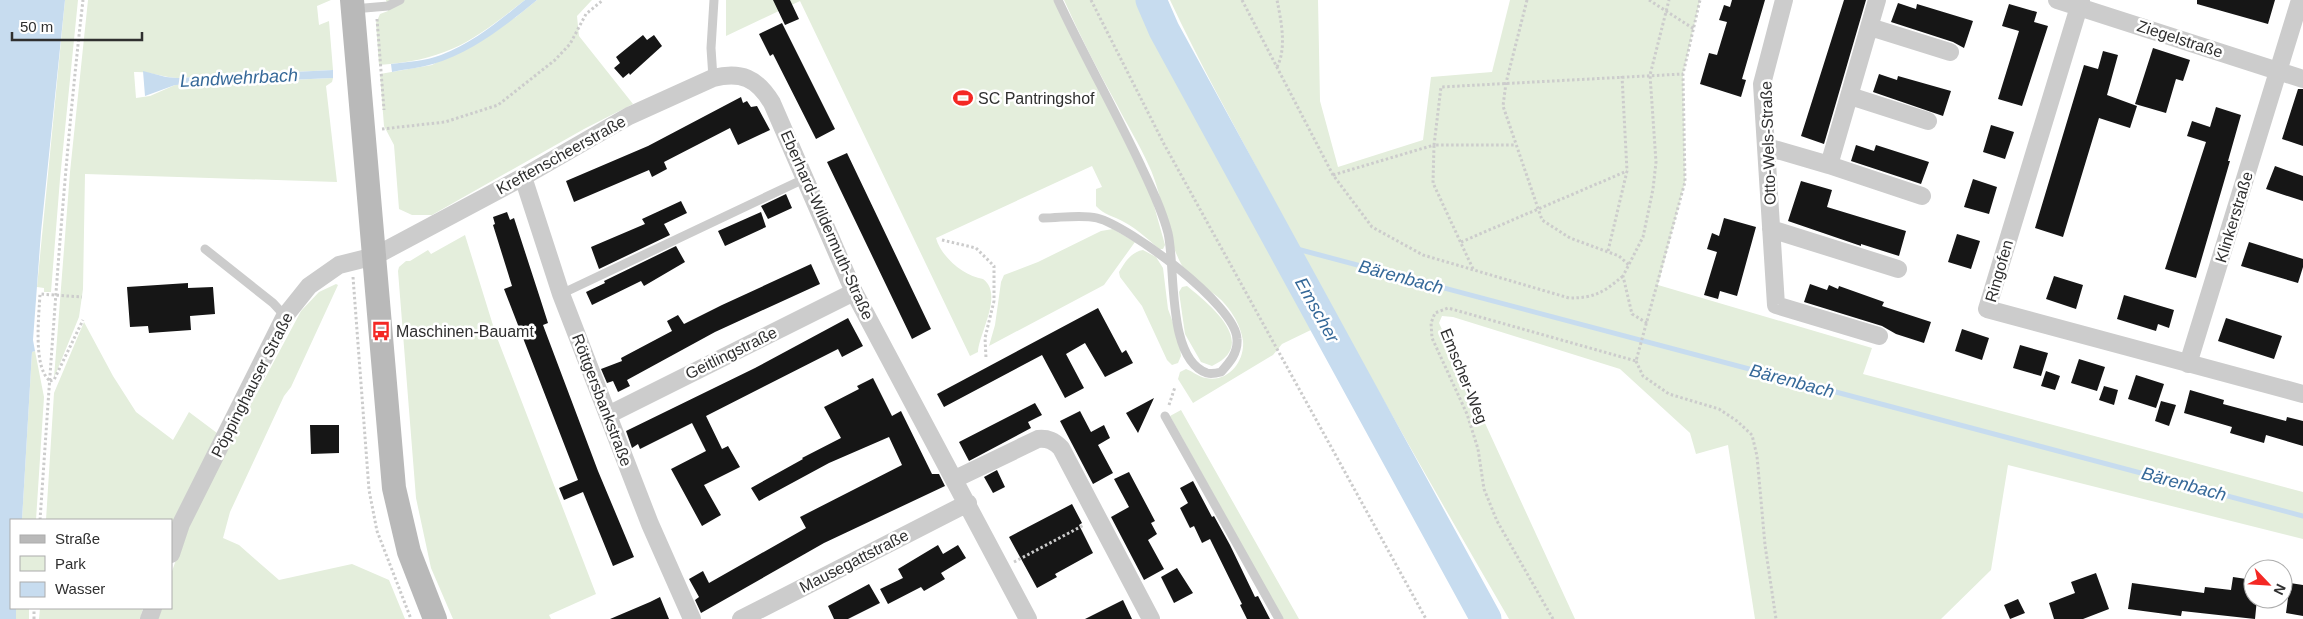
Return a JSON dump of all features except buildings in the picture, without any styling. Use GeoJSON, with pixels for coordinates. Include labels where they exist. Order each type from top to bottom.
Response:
{"type":"FeatureCollection","features":[{"type":"Feature","properties":{"kind":"main road"},"geometry":{"type":"LineString","coordinates":[[352,4],[394,488],[409,552],[435,619]]}},
{"type":"Feature","properties":{"kind":"street","name":"Otto-Wels-Straße"},"geometry":{"type":"LineString","coordinates":[[1784,0],[1762,84],[1776,305],[1879,336]]}},
{"type":"Feature","properties":{"kind":"street"},"geometry":{"type":"LineString","coordinates":[[1829,165],[1877,0]]}},
{"type":"Feature","properties":{"kind":"street","name":"Ziegelstraße"},"geometry":{"type":"LineString","coordinates":[[2057,0],[2080,3],[2303,79]]}},
{"type":"Feature","properties":{"kind":"street","name":"Klinkerstraße"},"geometry":{"type":"LineString","coordinates":[[2188,364],[2300,0]]}},
{"type":"Feature","properties":{"kind":"street","name":"Ringofen"},"geometry":{"type":"LineString","coordinates":[[2080,3],[1987,308],[2303,394]]}},
{"type":"Feature","properties":{"kind":"street"},"geometry":{"type":"LineString","coordinates":[[1870,27],[1950,52]]}},
{"type":"Feature","properties":{"kind":"street","name":"Kreftenscheerstraße"},"geometry":{"type":"LineString","coordinates":[[374,256],[523,176],[629,116],[713,78],[725,75],[739,76],[753,81]]}},
{"type":"Feature","properties":{"kind":"street","name":"Eberhard-Wildermuth-Straße"},"geometry":{"type":"LineString","coordinates":[[753,81],[764,88],[772,103],[854,292],[968,503],[1028,619]]}},
{"type":"Feature","properties":{"kind":"street"},"geometry":{"type":"LineString","coordinates":[[1850,96],[1928,121]]}},
{"type":"Feature","properties":{"kind":"street"},"geometry":{"type":"LineString","coordinates":[[1767,147],[1829,165],[1922,196]]}},
{"type":"Feature","properties":{"kind":"street","name":"Röttgersbankstraße"},"geometry":{"type":"LineString","coordinates":[[523,176],[561,294],[650,524],[692,619]]}},
{"type":"Feature","properties":{"kind":"street","name":"Otto-Wels-Straße"},"geometry":{"type":"LineString","coordinates":[[1772,229],[1898,269]]}},
{"type":"Feature","properties":{"kind":"street","name":"Pöppinghauser Straße"},"geometry":{"type":"LineString","coordinates":[[172,551],[181,524],[285,316],[309,286],[339,265],[374,256]]}},
{"type":"Feature","properties":{"kind":"street","name":"Geitlingstraße"},"geometry":{"type":"LineString","coordinates":[[608,414],[854,292]]}},
{"type":"Feature","properties":{"kind":"street"},"geometry":{"type":"LineString","coordinates":[[955,479],[1038,439],[1050,440],[1061,448],[1151,619]]}},
{"type":"Feature","properties":{"kind":"street","name":"Mausegattstraße"},"geometry":{"type":"LineString","coordinates":[[740,619],[968,503]]}},
{"type":"Feature","properties":{"kind":"lane"},"geometry":{"type":"LineString","coordinates":[[352,4],[388,6],[400,0]]}},
{"type":"Feature","properties":{"kind":"lane"},"geometry":{"type":"LineString","coordinates":[[713,78],[710,48],[714,0]]}},
{"type":"Feature","properties":{"kind":"lane"},"geometry":{"type":"LineString","coordinates":[[1043,218],[1095,218],[1117,225],[1171,262],[1227,314],[1237,338],[1234,356],[1221,372],[1208,373],[1198,368],[1185,352],[1175,310],[1171,262],[1168,234],[1151,189],[1125,132],[1081,50],[1058,0]]}},
{"type":"Feature","properties":{"kind":"lane"},"geometry":{"type":"LineString","coordinates":[[561,294],[806,178]]}},
{"type":"Feature","properties":{"kind":"lane"},"geometry":{"type":"LineString","coordinates":[[204,249],[273,303],[285,316]]}},
{"type":"Feature","properties":{"kind":"lane"},"geometry":{"type":"LineString","coordinates":[[1165,416],[1279,619]]}},
{"type":"Feature","properties":{"kind":"path"},"geometry":{"type":"LineString","coordinates":[[40,519],[56,295],[74,78],[83,0]]}},
{"type":"Feature","properties":{"kind":"path"},"geometry":{"type":"LineString","coordinates":[[364,130],[444,122],[498,105],[555,60],[570,44],[586,14],[603,0]]}},
{"type":"Feature","properties":{"kind":"path"},"geometry":{"type":"LineString","coordinates":[[1091,0],[1164,144],[1426,619]]}},
{"type":"Feature","properties":{"kind":"path"},"geometry":{"type":"LineString","coordinates":[[1242,0],[1333,175],[1372,227],[1423,255],[1570,298],[1589,298],[1610,287],[1623,276],[1630,266],[1643,237],[1653,189],[1656,162],[1650,75],[1669,0]]}},
{"type":"Feature","properties":{"kind":"path"},"geometry":{"type":"LineString","coordinates":[[1277,0],[1282,26],[1281,47],[1277,67]]}},
{"type":"Feature","properties":{"kind":"path"},"geometry":{"type":"LineString","coordinates":[[1526,0],[1506,83],[1503,106],[1538,210],[1542,220],[1553,229],[1570,238],[1619,256],[1630,266]]}},
{"type":"Feature","properties":{"kind":"path"},"geometry":{"type":"LineString","coordinates":[[1649,0],[1694,29]]}},
{"type":"Feature","properties":{"kind":"path"},"geometry":{"type":"LineString","coordinates":[[1700,0],[1683,74],[1685,182],[1636,361],[1643,376],[1668,394],[1719,409],[1737,421],[1752,436],[1757,456],[1765,545],[1776,619]]}},
{"type":"Feature","properties":{"kind":"path"},"geometry":{"type":"LineString","coordinates":[[1474,270],[1433,183],[1434,145],[1441,87],[1683,74]]}},
{"type":"Feature","properties":{"kind":"path"},"geometry":{"type":"LineString","coordinates":[[1608,251],[1627,171],[1622,76]]}},
{"type":"Feature","properties":{"kind":"path"},"geometry":{"type":"LineString","coordinates":[[1333,175],[1434,145],[1515,145]]}},
{"type":"Feature","properties":{"kind":"path"},"geometry":{"type":"LineString","coordinates":[[1460,242],[1627,171]]}},
{"type":"Feature","properties":{"kind":"path"},"geometry":{"type":"LineString","coordinates":[[942,240],[976,248],[994,266],[994,301],[985,338],[986,358]]}},
{"type":"Feature","properties":{"kind":"path"},"geometry":{"type":"LineString","coordinates":[[1623,276],[1632,314],[1647,324]]}},
{"type":"Feature","properties":{"kind":"path"},"geometry":{"type":"LineString","coordinates":[[50,381],[44,376],[37,341],[40,294],[82,297]]}},
{"type":"Feature","properties":{"kind":"path","name":"Emscher-Weg"},"geometry":{"type":"LineString","coordinates":[[1553,619],[1497,521],[1484,489],[1478,449],[1468,414],[1432,338],[1431,323],[1435,313],[1448,308],[1636,361]]}},
{"type":"Feature","properties":{"kind":"path"},"geometry":{"type":"LineString","coordinates":[[50,381],[54,380],[83,320]]}},
{"type":"Feature","properties":{"kind":"path"},"geometry":{"type":"LineString","coordinates":[[1165,416],[1175,387]]}},
{"type":"Feature","properties":{"kind":"path"},"geometry":{"type":"LineString","coordinates":[[1002,568],[1098,518]]}},
{"type":"Feature","properties":{"kind":"green space"},"geometry":{"type":"Polygon","coordinates":[[[65,0],[78,0],[51,292],[44,292],[44,288],[37,287],[65,0]]]}},
{"type":"Feature","properties":{"kind":"green space"},"geometry":{"type":"Polygon","coordinates":[[[88,0],[331,0],[317,6],[319,25],[329,21],[333,70],[177,78],[145,72],[134,72],[136,98],[150,96],[175,85],[333,78],[332,82],[326,86],[337,182],[85,174],[83,289],[79,317],[54,378],[70,172],[88,0]]]}},
{"type":"Feature","properties":{"kind":"green space"},"geometry":{"type":"Polygon","coordinates":[[[386,0],[525,0],[490,27],[458,46],[424,58],[379,65],[376,23],[380,14],[388,11],[386,0]]]}},
{"type":"Feature","properties":{"kind":"green space"},"geometry":{"type":"Polygon","coordinates":[[[537,0],[592,0],[577,16],[579,36],[633,104],[584,129],[432,215],[412,215],[399,209],[394,145],[384,126],[380,74],[432,65],[516,17],[537,0]]]}},
{"type":"Feature","properties":{"kind":"green space","name":"SC Pantringshof"},"geometry":{"type":"Polygon","coordinates":[[[726,0],[1056,0],[1151,195],[1165,245],[1163,249],[1159,249],[1133,228],[1096,206],[1096,189],[1102,187],[1092,166],[936,238],[948,259],[968,274],[983,279],[989,286],[991,304],[989,314],[978,352],[970,356],[800,1],[726,36],[726,0]]]}},
{"type":"Feature","properties":{"kind":"green space"},"geometry":{"type":"Polygon","coordinates":[[[1064,0],[1139,0],[1200,119],[1315,328],[1282,344],[1273,355],[1193,403],[1178,379],[1180,372],[1186,369],[1203,377],[1214,379],[1227,374],[1238,363],[1243,349],[1240,328],[1224,303],[1193,280],[1180,262],[1170,236],[1149,166],[1089,53],[1064,0]]]}},
{"type":"Feature","properties":{"kind":"green space"},"geometry":{"type":"Polygon","coordinates":[[[1170,0],[1318,0],[1320,101],[1338,167],[1423,140],[1431,77],[1492,72],[1510,0],[1700,0],[1683,74],[1685,182],[1658,285],[1872,348],[1863,374],[2303,492],[2303,539],[2008,465],[1991,570],[1941,619],[1755,619],[1728,445],[1696,454],[1690,433],[1620,369],[1453,317],[1442,316],[1439,323],[1575,619],[1509,619],[1414,455],[1322,289],[1215,89],[1170,0]]]}},
{"type":"Feature","properties":{"kind":"green space"},"geometry":{"type":"Polygon","coordinates":[[[1113,229],[1135,242],[1104,285],[989,346],[995,325],[1001,282],[1004,275],[1038,262],[1101,231],[1113,229]]]}},
{"type":"Feature","properties":{"kind":"green space"},"geometry":{"type":"Polygon","coordinates":[[[465,235],[496,335],[596,594],[549,615],[551,619],[453,619],[431,568],[416,498],[398,271],[399,267],[406,261],[410,261],[428,250],[431,254],[465,235]]]}},
{"type":"Feature","properties":{"kind":"green space"},"geometry":{"type":"Polygon","coordinates":[[[1143,250],[1156,257],[1163,268],[1168,309],[1179,339],[1181,356],[1178,363],[1172,365],[1167,360],[1142,306],[1120,277],[1119,272],[1129,258],[1143,250]]]}},
{"type":"Feature","properties":{"kind":"green space"},"geometry":{"type":"Polygon","coordinates":[[[336,284],[338,285],[230,512],[223,538],[239,545],[279,580],[352,564],[389,580],[405,619],[156,619],[160,609],[172,609],[172,571],[183,540],[212,477],[301,311],[319,292],[336,284]]]}},
{"type":"Feature","properties":{"kind":"green space"},"geometry":{"type":"Polygon","coordinates":[[[1187,286],[1217,313],[1226,324],[1231,336],[1231,347],[1226,357],[1212,366],[1201,362],[1185,334],[1179,292],[1182,287],[1187,286]]]}},
{"type":"Feature","properties":{"kind":"green space"},"geometry":{"type":"Polygon","coordinates":[[[84,322],[113,376],[136,412],[173,440],[189,412],[217,433],[172,527],[172,519],[46,519],[54,393],[84,322]]]}},
{"type":"Feature","properties":{"kind":"green space"},"geometry":{"type":"Polygon","coordinates":[[[35,351],[44,397],[36,519],[22,519],[32,352],[35,351]]]}},
{"type":"Feature","properties":{"kind":"green space"},"geometry":{"type":"Polygon","coordinates":[[[1181,410],[1299,619],[1283,619],[1170,416],[1181,410]]]}},
{"type":"Feature","properties":{"kind":"green space"},"geometry":{"type":"Polygon","coordinates":[[[16,609],[29,609],[29,619],[16,619],[16,609]]]}},
{"type":"Feature","properties":{"kind":"green space"},"geometry":{"type":"Polygon","coordinates":[[[40,609],[143,609],[140,619],[39,619],[40,609]]]}},
{"type":"Feature","properties":{"kind":"water"},"geometry":{"type":"Polygon","coordinates":[[[0,0],[65,0],[41,232],[33,340],[35,351],[32,352],[22,519],[10,519],[10,609],[16,609],[16,619],[0,619],[0,0]]]}},
{"type":"Feature","properties":{"kind":"water"},"geometry":{"type":"Polygon","coordinates":[[[525,0],[537,0],[501,29],[462,53],[423,67],[392,72],[391,64],[435,57],[453,50],[485,31],[525,0]]]}},
{"type":"Feature","properties":{"kind":"water","name":"Landwehrbach"},"geometry":{"type":"Polygon","coordinates":[[[333,70],[333,78],[175,85],[145,96],[143,71],[177,78],[333,70]]]}},
{"type":"Feature","properties":{"kind":"waterway","name":"Emscher"},"geometry":{"type":"LineString","coordinates":[[1151,0],[1164,30],[1486,619]]}},
{"type":"Feature","properties":{"kind":"waterway","name":"Bärenbach"},"geometry":{"type":"LineString","coordinates":[[1282,245],[2303,516]]}},
{"type":"Feature","properties":{"kind":"place","name":"SC Pantringshof"},"geometry":{"type":"Point","coordinates":[963,98]}},
{"type":"Feature","properties":{"kind":"place","name":"Maschinen-Bauamt"},"geometry":{"type":"Point","coordinates":[381,331]}}]}
